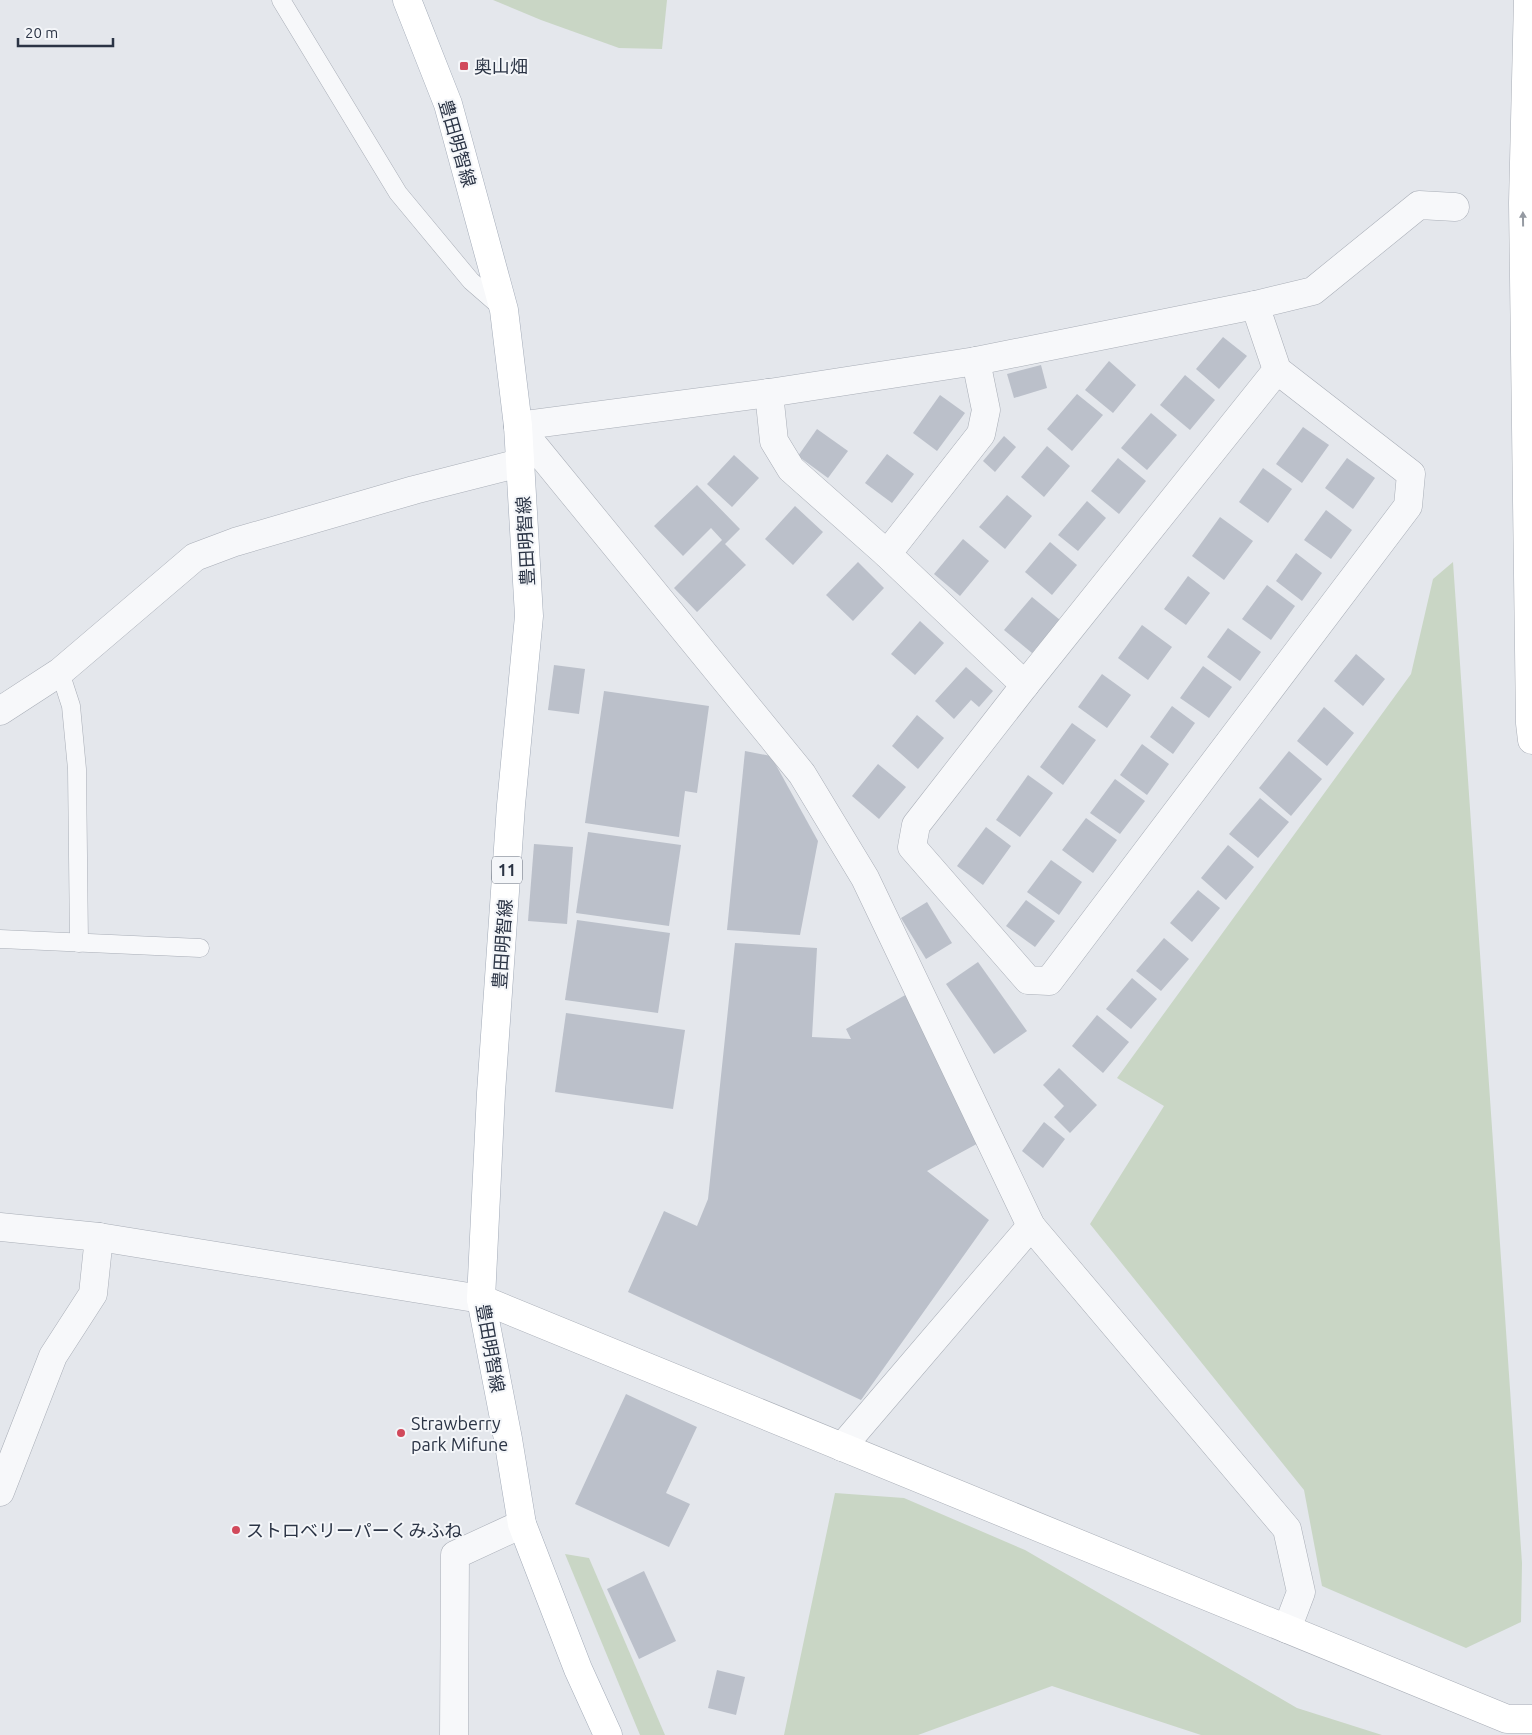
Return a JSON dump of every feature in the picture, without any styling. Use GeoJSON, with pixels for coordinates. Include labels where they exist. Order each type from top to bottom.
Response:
{"type":"FeatureCollection","features":[{"type":"Feature","properties":{"kind":"street","name":"豊田明智線"},"geometry":{"type":"LineString","coordinates":[[407,0],[448,104],[504,310],[518,426],[529,616],[511,805],[491,1093],[481,1299],[522,1524],[578,1669],[608,1735]]}},
{"type":"Feature","properties":{"kind":"street"},"geometry":{"type":"LineString","coordinates":[[1528,0],[1523,203],[1530,723],[1532,740]]}},
{"type":"Feature","properties":{"kind":"street"},"geometry":{"type":"LineString","coordinates":[[518,426],[769,392],[976,361],[1255,305],[1313,291],[1420,205],[1455,207]]}},
{"type":"Feature","properties":{"kind":"street"},"geometry":{"type":"LineString","coordinates":[[1255,305],[1277,370],[1411,474],[1408,506],[1049,981],[1028,980],[912,847],[916,825],[1024,685],[1277,370]]}},
{"type":"Feature","properties":{"kind":"street"},"geometry":{"type":"LineString","coordinates":[[887,554],[981,434],[986,410],[976,361]]}},
{"type":"Feature","properties":{"kind":"street"},"geometry":{"type":"LineString","coordinates":[[769,392],[774,441],[791,469],[887,554],[1024,685]]}},
{"type":"Feature","properties":{"kind":"street"},"geometry":{"type":"LineString","coordinates":[[518,426],[802,774],[865,878],[1031,1226],[1287,1530],[1301,1592],[1287,1629]]}},
{"type":"Feature","properties":{"kind":"street"},"geometry":{"type":"LineString","coordinates":[[0,711],[60,672],[195,557],[235,542],[414,490],[520,463]]}},
{"type":"Feature","properties":{"kind":"street"},"geometry":{"type":"LineString","coordinates":[[842,1448],[1031,1226]]}},
{"type":"Feature","properties":{"kind":"street"},"geometry":{"type":"LineString","coordinates":[[0,1227],[99,1237],[481,1299],[1507,1719],[1532,1719]]}},
{"type":"Feature","properties":{"kind":"street"},"geometry":{"type":"LineString","coordinates":[[0,1492],[53,1356],[93,1294],[99,1237]]}},
{"type":"Feature","properties":{"kind":"street"},"geometry":{"type":"LineString","coordinates":[[454,1735],[455,1555],[522,1524]]}},
{"type":"Feature","properties":{"kind":"lane"},"geometry":{"type":"LineString","coordinates":[[281,0],[398,193],[471,281],[504,310]]}},
{"type":"Feature","properties":{"kind":"lane"},"geometry":{"type":"LineString","coordinates":[[60,672],[71,706],[77,770],[79,943]]}},
{"type":"Feature","properties":{"kind":"lane"},"geometry":{"type":"LineString","coordinates":[[0,939],[200,948]]}},
{"type":"Feature","properties":{"kind":"green space"},"geometry":{"type":"Polygon","coordinates":[[[493,0],[667,0],[662,49],[619,48],[541,20],[493,0]]]}},
{"type":"Feature","properties":{"kind":"green space"},"geometry":{"type":"Polygon","coordinates":[[[1453,562],[1522,1563],[1521,1622],[1466,1648],[1322,1586],[1304,1490],[1090,1224],[1164,1106],[1117,1078],[1411,674],[1433,579],[1453,562]]]}},
{"type":"Feature","properties":{"kind":"green space"},"geometry":{"type":"Polygon","coordinates":[[[835,1493],[904,1498],[1025,1550],[1297,1708],[1382,1735],[1201,1735],[1052,1686],[918,1735],[784,1735],[835,1493]]]}},
{"type":"Feature","properties":{"kind":"green space"},"geometry":{"type":"Polygon","coordinates":[[[565,1554],[589,1558],[665,1735],[640,1735],[565,1554]]]}},
{"type":"Feature","properties":{"kind":"building"},"geometry":{"type":"Polygon","coordinates":[[[1223,337],[1247,356],[1219,389],[1196,369],[1223,337]]]}},
{"type":"Feature","properties":{"kind":"building"},"geometry":{"type":"Polygon","coordinates":[[[1109,361],[1136,385],[1113,413],[1085,390],[1109,361]]]}},
{"type":"Feature","properties":{"kind":"building"},"geometry":{"type":"Polygon","coordinates":[[[1041,365],[1047,388],[1014,398],[1007,374],[1041,365]]]}},
{"type":"Feature","properties":{"kind":"building"},"geometry":{"type":"Polygon","coordinates":[[[1185,375],[1215,400],[1190,430],[1160,405],[1185,375]]]}},
{"type":"Feature","properties":{"kind":"building"},"geometry":{"type":"Polygon","coordinates":[[[1077,394],[1103,415],[1072,451],[1047,429],[1077,394]]]}},
{"type":"Feature","properties":{"kind":"building"},"geometry":{"type":"Polygon","coordinates":[[[940,395],[965,413],[937,451],[913,433],[940,395]]]}},
{"type":"Feature","properties":{"kind":"building"},"geometry":{"type":"Polygon","coordinates":[[[1151,413],[1177,435],[1147,470],[1121,448],[1151,413]]]}},
{"type":"Feature","properties":{"kind":"building"},"geometry":{"type":"Polygon","coordinates":[[[1303,427],[1329,445],[1302,483],[1276,464],[1303,427]]]}},
{"type":"Feature","properties":{"kind":"building"},"geometry":{"type":"Polygon","coordinates":[[[817,429],[848,451],[828,478],[798,456],[817,429]]]}},
{"type":"Feature","properties":{"kind":"building"},"geometry":{"type":"Polygon","coordinates":[[[1004,436],[1016,447],[995,472],[983,461],[1004,436]]]}},
{"type":"Feature","properties":{"kind":"building"},"geometry":{"type":"Polygon","coordinates":[[[1047,446],[1070,466],[1044,497],[1021,477],[1047,446]]]}},
{"type":"Feature","properties":{"kind":"building"},"geometry":{"type":"Polygon","coordinates":[[[887,454],[914,474],[892,503],[865,483],[887,454]]]}},
{"type":"Feature","properties":{"kind":"building"},"geometry":{"type":"Polygon","coordinates":[[[734,455],[759,478],[732,507],[707,484],[734,455]]]}},
{"type":"Feature","properties":{"kind":"building"},"geometry":{"type":"Polygon","coordinates":[[[1118,458],[1146,481],[1119,514],[1091,491],[1118,458]]]}},
{"type":"Feature","properties":{"kind":"building"},"geometry":{"type":"Polygon","coordinates":[[[1347,458],[1375,478],[1353,509],[1325,488],[1347,458]]]}},
{"type":"Feature","properties":{"kind":"building"},"geometry":{"type":"Polygon","coordinates":[[[1263,468],[1292,489],[1268,523],[1239,502],[1263,468]]]}},
{"type":"Feature","properties":{"kind":"building"},"geometry":{"type":"Polygon","coordinates":[[[697,485],[740,529],[725,544],[746,565],[697,612],[674,588],[722,540],[711,528],[683,556],[654,526],[697,485]]]}},
{"type":"Feature","properties":{"kind":"building"},"geometry":{"type":"Polygon","coordinates":[[[1007,495],[1032,516],[1005,549],[979,527],[1007,495]]]}},
{"type":"Feature","properties":{"kind":"building"},"geometry":{"type":"Polygon","coordinates":[[[1087,501],[1106,518],[1078,551],[1058,535],[1087,501]]]}},
{"type":"Feature","properties":{"kind":"building"},"geometry":{"type":"Polygon","coordinates":[[[795,506],[823,532],[793,565],[765,539],[795,506]]]}},
{"type":"Feature","properties":{"kind":"building"},"geometry":{"type":"Polygon","coordinates":[[[1326,510],[1352,530],[1331,559],[1304,540],[1326,510]]]}},
{"type":"Feature","properties":{"kind":"building"},"geometry":{"type":"Polygon","coordinates":[[[1220,517],[1253,541],[1224,580],[1192,556],[1220,517]]]}},
{"type":"Feature","properties":{"kind":"building"},"geometry":{"type":"Polygon","coordinates":[[[963,539],[989,561],[960,596],[934,574],[963,539]]]}},
{"type":"Feature","properties":{"kind":"building"},"geometry":{"type":"Polygon","coordinates":[[[1050,542],[1077,565],[1052,595],[1025,572],[1050,542]]]}},
{"type":"Feature","properties":{"kind":"building"},"geometry":{"type":"Polygon","coordinates":[[[1296,553],[1322,573],[1302,601],[1276,581],[1296,553]]]}},
{"type":"Feature","properties":{"kind":"building"},"geometry":{"type":"Polygon","coordinates":[[[858,562],[884,588],[853,621],[826,595],[858,562]]]}},
{"type":"Feature","properties":{"kind":"building"},"geometry":{"type":"Polygon","coordinates":[[[1188,576],[1210,593],[1186,625],[1164,609],[1188,576]]]}},
{"type":"Feature","properties":{"kind":"building"},"geometry":{"type":"Polygon","coordinates":[[[1267,585],[1295,606],[1271,640],[1242,619],[1267,585]]]}},
{"type":"Feature","properties":{"kind":"building"},"geometry":{"type":"Polygon","coordinates":[[[1032,597],[1060,620],[1032,653],[1004,630],[1032,597]]]}},
{"type":"Feature","properties":{"kind":"building"},"geometry":{"type":"Polygon","coordinates":[[[920,621],[944,643],[915,675],[891,654],[920,621]]]}},
{"type":"Feature","properties":{"kind":"building"},"geometry":{"type":"Polygon","coordinates":[[[1142,625],[1172,647],[1148,680],[1118,658],[1142,625]]]}},
{"type":"Feature","properties":{"kind":"building"},"geometry":{"type":"Polygon","coordinates":[[[1228,628],[1261,652],[1240,681],[1207,657],[1228,628]]]}},
{"type":"Feature","properties":{"kind":"building"},"geometry":{"type":"Polygon","coordinates":[[[1356,654],[1385,679],[1363,706],[1334,681],[1356,654]]]}},
{"type":"Feature","properties":{"kind":"building"},"geometry":{"type":"Polygon","coordinates":[[[554,665],[585,669],[579,714],[548,710],[554,665]]]}},
{"type":"Feature","properties":{"kind":"building"},"geometry":{"type":"Polygon","coordinates":[[[1203,666],[1232,687],[1209,718],[1180,698],[1203,666]]]}},
{"type":"Feature","properties":{"kind":"building"},"geometry":{"type":"Polygon","coordinates":[[[966,667],[993,691],[979,707],[971,700],[954,719],[935,701],[966,667]]]}},
{"type":"Feature","properties":{"kind":"building"},"geometry":{"type":"Polygon","coordinates":[[[1102,674],[1131,695],[1107,728],[1078,707],[1102,674]]]}},
{"type":"Feature","properties":{"kind":"building"},"geometry":{"type":"Polygon","coordinates":[[[604,691],[709,706],[697,793],[685,791],[679,837],[585,823],[604,691]]]}},
{"type":"Feature","properties":{"kind":"building"},"geometry":{"type":"Polygon","coordinates":[[[1172,706],[1195,723],[1173,754],[1150,737],[1172,706]]]}},
{"type":"Feature","properties":{"kind":"building"},"geometry":{"type":"Polygon","coordinates":[[[1324,707],[1354,733],[1327,766],[1297,741],[1324,707]]]}},
{"type":"Feature","properties":{"kind":"building"},"geometry":{"type":"Polygon","coordinates":[[[917,715],[944,738],[918,769],[892,746],[917,715]]]}},
{"type":"Feature","properties":{"kind":"building"},"geometry":{"type":"Polygon","coordinates":[[[1072,723],[1096,740],[1063,785],[1040,767],[1072,723]]]}},
{"type":"Feature","properties":{"kind":"building"},"geometry":{"type":"Polygon","coordinates":[[[1142,744],[1169,764],[1147,795],[1120,775],[1142,744]]]}},
{"type":"Feature","properties":{"kind":"building"},"geometry":{"type":"Polygon","coordinates":[[[745,751],[771,756],[818,841],[800,935],[727,930],[745,751]]]}},
{"type":"Feature","properties":{"kind":"building"},"geometry":{"type":"Polygon","coordinates":[[[1289,751],[1322,779],[1291,816],[1259,788],[1289,751]]]}},
{"type":"Feature","properties":{"kind":"building"},"geometry":{"type":"Polygon","coordinates":[[[878,764],[906,787],[879,819],[852,796],[878,764]]]}},
{"type":"Feature","properties":{"kind":"building"},"geometry":{"type":"Polygon","coordinates":[[[1028,775],[1053,793],[1020,837],[996,820],[1028,775]]]}},
{"type":"Feature","properties":{"kind":"building"},"geometry":{"type":"Polygon","coordinates":[[[1115,779],[1145,801],[1120,834],[1090,813],[1115,779]]]}},
{"type":"Feature","properties":{"kind":"building"},"geometry":{"type":"Polygon","coordinates":[[[1260,798],[1289,822],[1258,858],[1229,834],[1260,798]]]}},
{"type":"Feature","properties":{"kind":"building"},"geometry":{"type":"Polygon","coordinates":[[[1086,818],[1117,840],[1093,873],[1062,850],[1086,818]]]}},
{"type":"Feature","properties":{"kind":"building"},"geometry":{"type":"Polygon","coordinates":[[[986,827],[1011,846],[983,885],[957,866],[986,827]]]}},
{"type":"Feature","properties":{"kind":"building"},"geometry":{"type":"Polygon","coordinates":[[[588,832],[681,845],[669,926],[576,913],[588,832]]]}},
{"type":"Feature","properties":{"kind":"building"},"geometry":{"type":"Polygon","coordinates":[[[534,844],[573,847],[567,924],[528,921],[534,844]]]}},
{"type":"Feature","properties":{"kind":"building"},"geometry":{"type":"Polygon","coordinates":[[[1228,845],[1254,867],[1226,900],[1201,878],[1228,845]]]}},
{"type":"Feature","properties":{"kind":"building"},"geometry":{"type":"Polygon","coordinates":[[[1051,860],[1082,882],[1059,915],[1027,892],[1051,860]]]}},
{"type":"Feature","properties":{"kind":"building"},"geometry":{"type":"Polygon","coordinates":[[[1198,890],[1220,908],[1192,942],[1170,923],[1198,890]]]}},
{"type":"Feature","properties":{"kind":"building"},"geometry":{"type":"Polygon","coordinates":[[[1026,900],[1055,921],[1035,947],[1006,926],[1026,900]]]}},
{"type":"Feature","properties":{"kind":"building"},"geometry":{"type":"Polygon","coordinates":[[[927,902],[952,943],[926,959],[901,918],[927,902]]]}},
{"type":"Feature","properties":{"kind":"building"},"geometry":{"type":"Polygon","coordinates":[[[577,920],[670,933],[658,1013],[565,1000],[577,920]]]}},
{"type":"Feature","properties":{"kind":"building"},"geometry":{"type":"Polygon","coordinates":[[[1164,938],[1189,959],[1161,991],[1136,971],[1164,938]]]}},
{"type":"Feature","properties":{"kind":"building"},"geometry":{"type":"Polygon","coordinates":[[[735,943],[817,948],[812,1037],[851,1039],[846,1029],[907,994],[984,1140],[927,1171],[989,1220],[861,1400],[628,1292],[664,1211],[697,1226],[708,1199],[735,943]]]}},
{"type":"Feature","properties":{"kind":"building"},"geometry":{"type":"Polygon","coordinates":[[[978,962],[1027,1031],[994,1054],[946,984],[978,962]]]}},
{"type":"Feature","properties":{"kind":"building"},"geometry":{"type":"Polygon","coordinates":[[[1132,978],[1157,999],[1131,1029],[1106,1009],[1132,978]]]}},
{"type":"Feature","properties":{"kind":"building"},"geometry":{"type":"Polygon","coordinates":[[[566,1013],[685,1030],[673,1109],[555,1092],[566,1013]]]}},
{"type":"Feature","properties":{"kind":"building"},"geometry":{"type":"Polygon","coordinates":[[[1097,1015],[1129,1042],[1103,1073],[1072,1046],[1097,1015]]]}},
{"type":"Feature","properties":{"kind":"building"},"geometry":{"type":"Polygon","coordinates":[[[1059,1068],[1097,1105],[1070,1133],[1054,1117],[1064,1106],[1043,1085],[1059,1068]]]}},
{"type":"Feature","properties":{"kind":"building"},"geometry":{"type":"Polygon","coordinates":[[[1044,1122],[1065,1139],[1043,1168],[1022,1151],[1044,1122]]]}},
{"type":"Feature","properties":{"kind":"building"},"geometry":{"type":"Polygon","coordinates":[[[626,1394],[697,1427],[666,1493],[690,1504],[669,1547],[575,1504],[626,1394]]]}},
{"type":"Feature","properties":{"kind":"building"},"geometry":{"type":"Polygon","coordinates":[[[644,1571],[676,1641],[639,1659],[607,1589],[644,1571]]]}},
{"type":"Feature","properties":{"kind":"building"},"geometry":{"type":"Polygon","coordinates":[[[717,1670],[745,1677],[736,1715],[708,1708],[717,1670]]]}},
{"type":"Feature","properties":{"kind":"place","name":"奥山畑"},"geometry":{"type":"Point","coordinates":[464,66]}},
{"type":"Feature","properties":{"kind":"place","name":"Strawberry park Mifune"},"geometry":{"type":"Point","coordinates":[401,1433]}},
{"type":"Feature","properties":{"kind":"place","name":"ストロベリーパーくみふね"},"geometry":{"type":"Point","coordinates":[236,1530]}}]}
